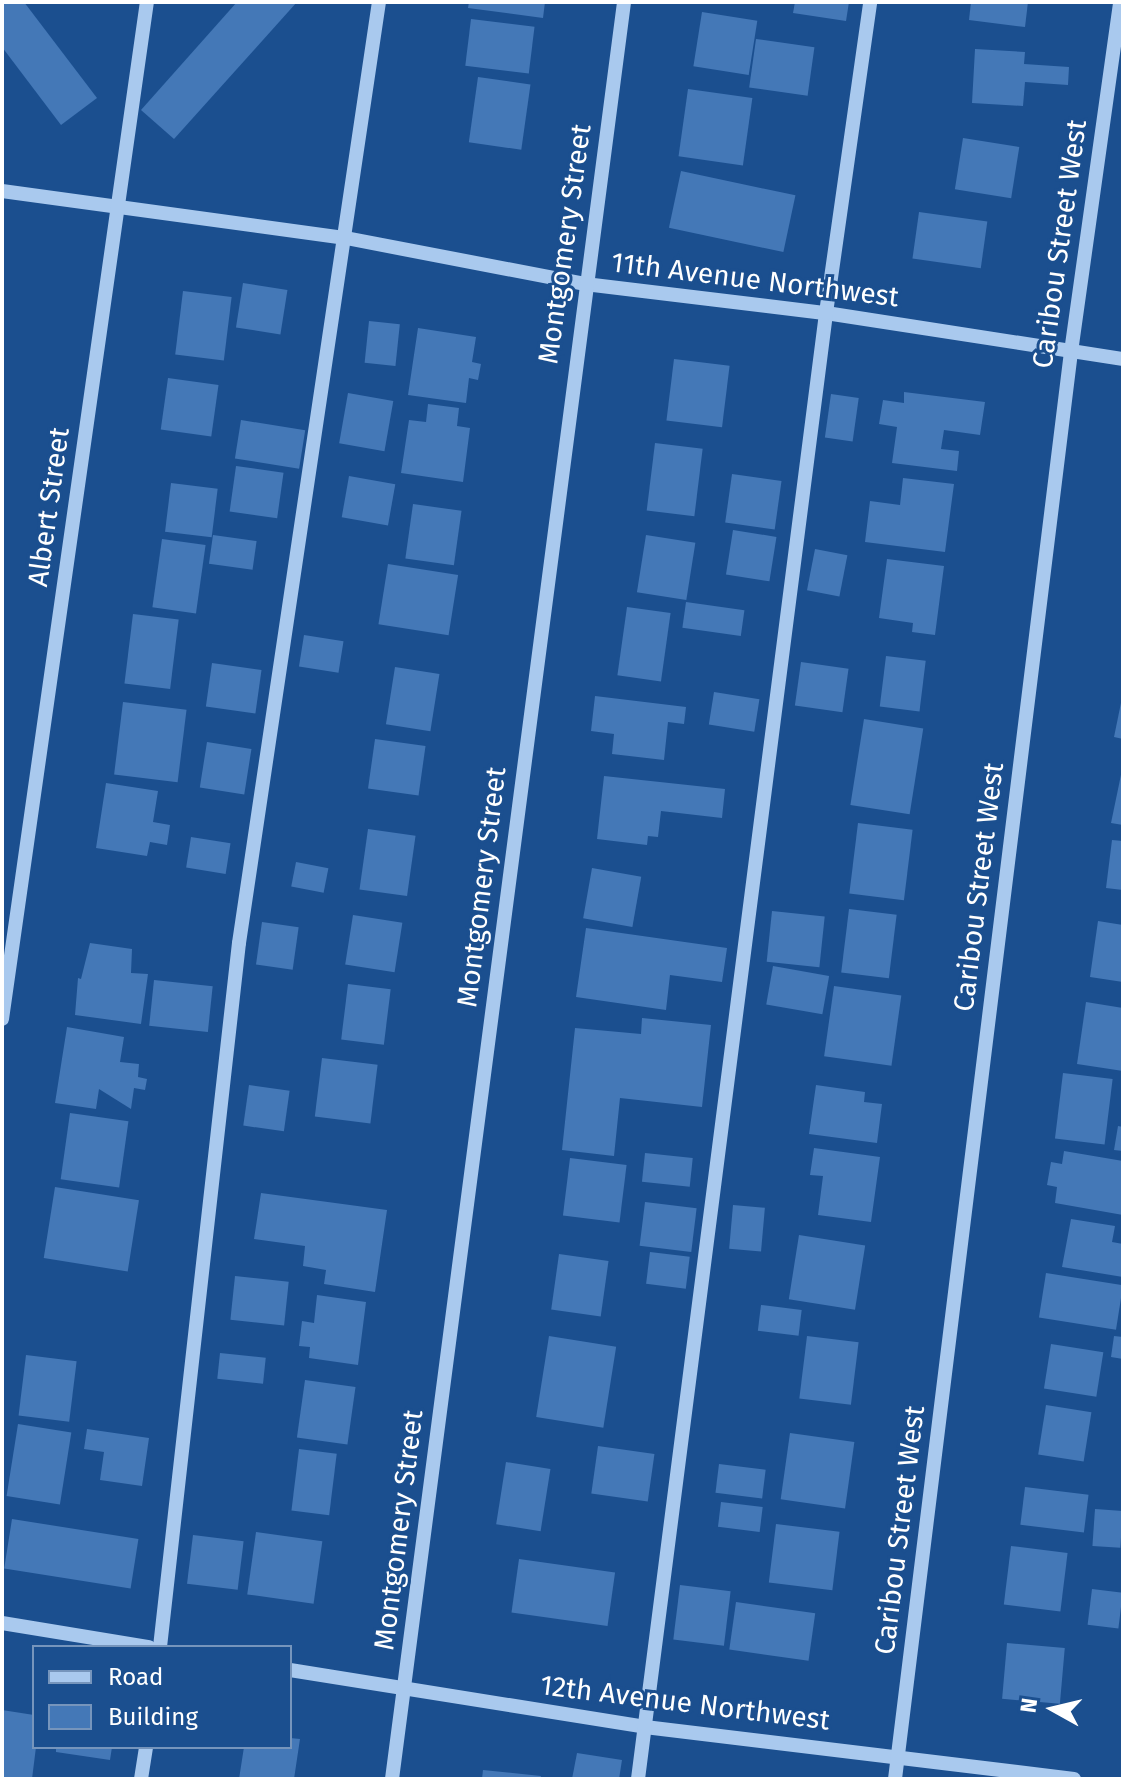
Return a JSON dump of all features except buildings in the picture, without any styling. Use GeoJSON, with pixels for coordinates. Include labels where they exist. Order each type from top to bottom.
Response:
{"type":"FeatureCollection","features":[{"type":"Feature","properties":{"kind":"street","name":"Albert Street"},"geometry":{"type":"LineString","coordinates":[[2,1019],[147,2]]}},
{"type":"Feature","properties":{"kind":"street"},"geometry":{"type":"LineString","coordinates":[[160,1645],[239,943],[379,2]]}},
{"type":"Feature","properties":{"kind":"street","name":"Montgomery Street"},"geometry":{"type":"LineString","coordinates":[[392,1779],[624,2]]}},
{"type":"Feature","properties":{"kind":"street"},"geometry":{"type":"LineString","coordinates":[[638,1779],[826,313],[870,2]]}},
{"type":"Feature","properties":{"kind":"street","name":"Caribou Street West"},"geometry":{"type":"LineString","coordinates":[[895,1779],[1071,352],[1120,2]]}},
{"type":"Feature","properties":{"kind":"street","name":"11th Avenue Northwest"},"geometry":{"type":"LineString","coordinates":[[2,191],[346,238],[585,284],[826,313],[1123,359]]}},
{"type":"Feature","properties":{"kind":"street"},"geometry":{"type":"LineString","coordinates":[[2,1623],[137,1645]]}},
{"type":"Feature","properties":{"kind":"street","name":"12th Avenue Northwest"},"geometry":{"type":"LineString","coordinates":[[292,1670],[645,1727],[1074,1779]]}},
{"type":"Feature","properties":{"kind":"street"},"geometry":{"type":"LineString","coordinates":[[141,1779],[146,1749]]}}]}
